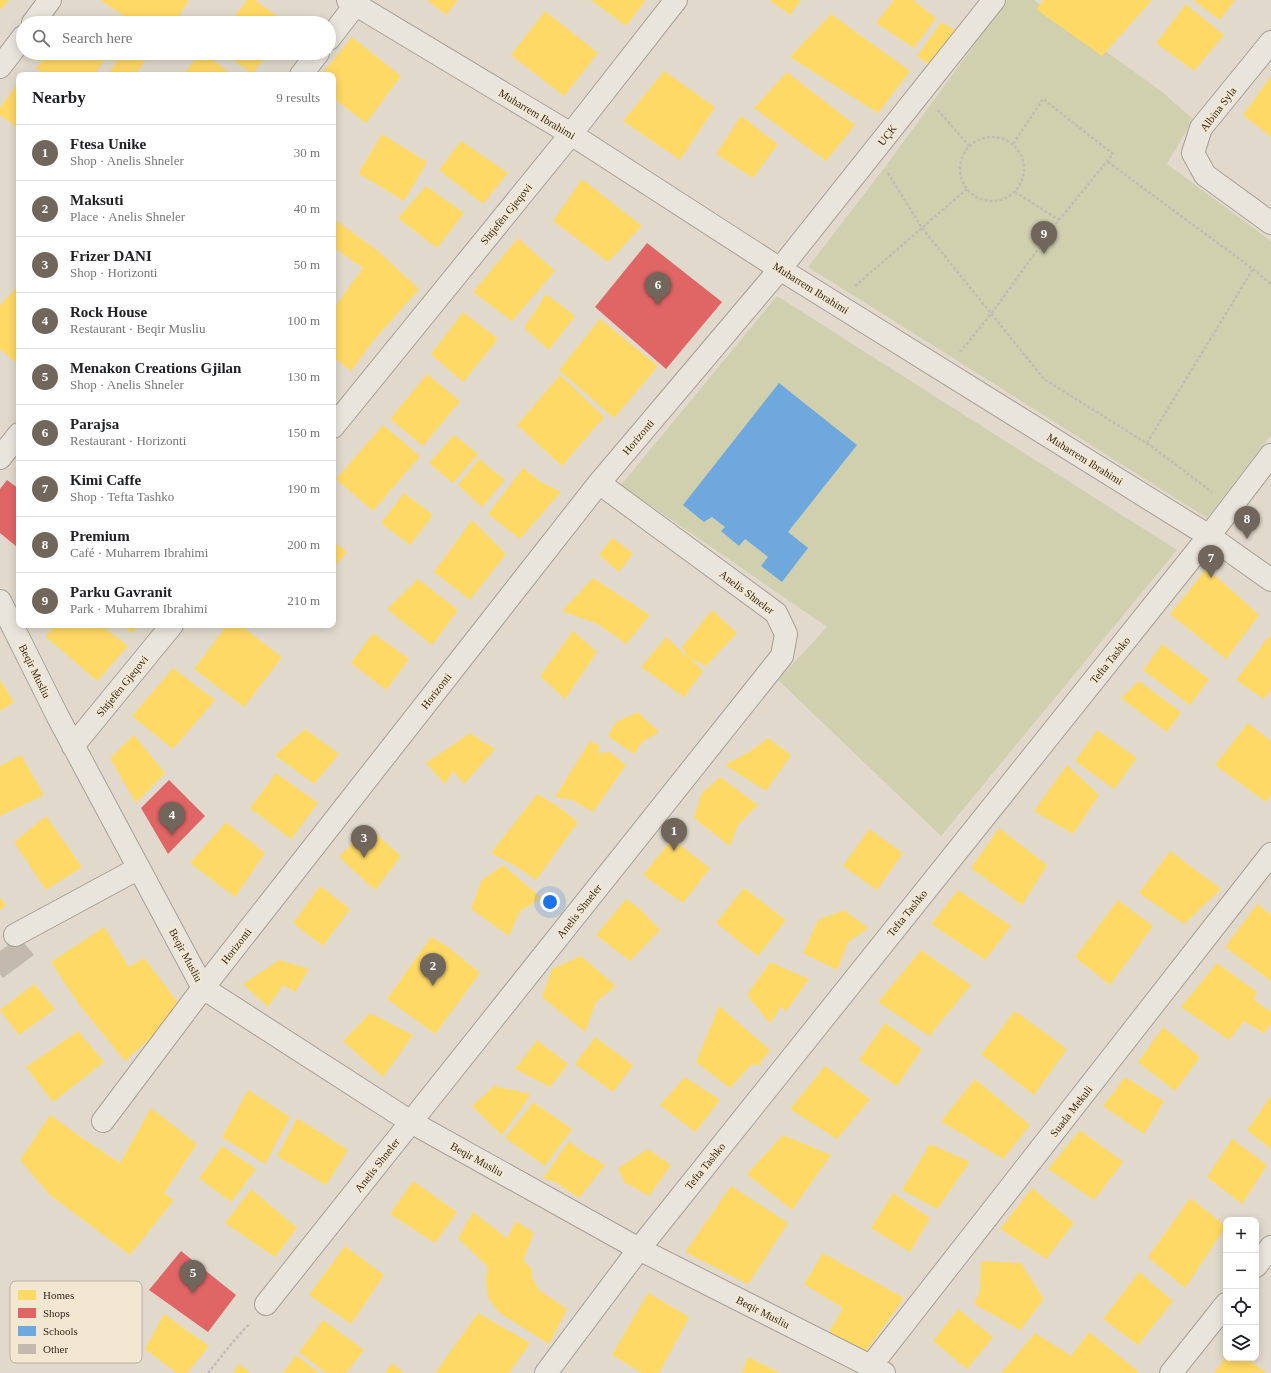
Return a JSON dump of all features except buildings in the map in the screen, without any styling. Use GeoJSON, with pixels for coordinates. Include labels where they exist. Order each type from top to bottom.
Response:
{"type":"FeatureCollection","features":[{"type":"Feature","properties":{"kind":"street"},"geometry":{"type":"LineString","coordinates":[[38,16],[50,0]]}},
{"type":"Feature","properties":{"kind":"street","name":"Shtjefën Gjeqovi"},"geometry":{"type":"LineString","coordinates":[[336,423],[571,134],[676,0]]}},
{"type":"Feature","properties":{"kind":"street","name":"UÇK"},"geometry":{"type":"LineString","coordinates":[[780,269],[994,0]]}},
{"type":"Feature","properties":{"kind":"street"},"geometry":{"type":"LineString","coordinates":[[336,28],[354,1]]}},
{"type":"Feature","properties":{"kind":"street","name":"Muharrem Ibrahimi"},"geometry":{"type":"LineString","coordinates":[[354,1],[571,134],[780,269],[1208,536],[1271,580]]}},
{"type":"Feature","properties":{"kind":"street","name":"Albina Syla"},"geometry":{"type":"LineString","coordinates":[[1271,42],[1201,128],[1193,153],[1205,175],[1271,224]]}},
{"type":"Feature","properties":{"kind":"street"},"geometry":{"type":"LineString","coordinates":[[0,67],[16,46]]}},
{"type":"Feature","properties":{"kind":"street"},"geometry":{"type":"LineString","coordinates":[[303,72],[313,60]]}},
{"type":"Feature","properties":{"kind":"street","name":"Horizonti"},"geometry":{"type":"LineString","coordinates":[[103,1121],[203,988],[599,483],[780,269]]}},
{"type":"Feature","properties":{"kind":"street"},"geometry":{"type":"LineString","coordinates":[[0,458],[16,438]]}},
{"type":"Feature","properties":{"kind":"street","name":"Tefta Tashko"},"geometry":{"type":"LineString","coordinates":[[546,1373],[639,1249],[1271,455]]}},
{"type":"Feature","properties":{"kind":"street","name":"Anelis Shneler"},"geometry":{"type":"LineString","coordinates":[[266,1304],[782,656],[786,634],[776,613],[599,483]]}},
{"type":"Feature","properties":{"kind":"street","name":"Beqir Musliu"},"geometry":{"type":"LineString","coordinates":[[0,601],[73,746],[203,988],[411,1122],[639,1249],[877,1370]]}},
{"type":"Feature","properties":{"kind":"street","name":"Shtjefën Gjeqovi"},"geometry":{"type":"LineString","coordinates":[[73,746],[170,628]]}},
{"type":"Feature","properties":{"kind":"street","name":"Suada Mekuli"},"geometry":{"type":"LineString","coordinates":[[877,1370],[1271,854]]}},
{"type":"Feature","properties":{"kind":"street"},"geometry":{"type":"LineString","coordinates":[[15,935],[139,868]]}},
{"type":"Feature","properties":{"kind":"street"},"geometry":{"type":"LineString","coordinates":[[1259,1262],[1271,1247]]}},
{"type":"Feature","properties":{"kind":"street"},"geometry":{"type":"LineString","coordinates":[[1171,1373],[1223,1308]]}},
{"type":"Feature","properties":{"kind":"path"},"geometry":{"type":"LineString","coordinates":[[945,372],[991,314],[1059,220],[1113,154],[1043,99],[1013,144]]}},
{"type":"Feature","properties":{"kind":"path"},"geometry":{"type":"LineString","coordinates":[[936,108],[969,146]]}},
{"type":"Feature","properties":{"kind":"path"},"geometry":{"type":"LineString","coordinates":[[991,137],[1005,139],[1013,144],[1020,152],[1024,162],[1024,173],[1021,183],[1015,192],[1006,198],[996,201],[985,200],[975,196],[967,189],[962,181],[960,162],[963,153],[977,140],[991,137]]}},
{"type":"Feature","properties":{"kind":"path"},"geometry":{"type":"LineString","coordinates":[[1108,162],[1253,269],[1271,284]]}},
{"type":"Feature","properties":{"kind":"path"},"geometry":{"type":"LineString","coordinates":[[885,167],[922,228],[1044,379],[1147,443],[1231,507]]}},
{"type":"Feature","properties":{"kind":"path"},"geometry":{"type":"LineString","coordinates":[[835,303],[967,189]]}},
{"type":"Feature","properties":{"kind":"path"},"geometry":{"type":"LineString","coordinates":[[1015,192],[1059,220]]}},
{"type":"Feature","properties":{"kind":"path"},"geometry":{"type":"LineString","coordinates":[[1147,443],[1253,269]]}},
{"type":"Feature","properties":{"kind":"path"},"geometry":{"type":"LineString","coordinates":[[208,1373],[266,1304]]}},
{"type":"Feature","properties":{"kind":"green space"},"geometry":{"type":"Polygon","coordinates":[[[1007,0],[1034,0],[1161,91],[1193,119],[1167,164],[1271,241],[1271,435],[1207,518],[808,267],[885,167],[1007,0]]]}},
{"type":"Feature","properties":{"kind":"green space"},"geometry":{"type":"Polygon","coordinates":[[[777,296],[1177,550],[941,836],[778,680],[827,627],[621,485],[777,296]]]}},
{"type":"Feature","properties":{"kind":"place","name":"Parku Gavranit"},"geometry":{"type":"Point","coordinates":[1044,254]}},
{"type":"Feature","properties":{"kind":"place","name":"Parajsa"},"geometry":{"type":"Point","coordinates":[658,305]}},
{"type":"Feature","properties":{"kind":"place","name":"Premium"},"geometry":{"type":"Point","coordinates":[1247,539]}},
{"type":"Feature","properties":{"kind":"place","name":"Kimi Caffe"},"geometry":{"type":"Point","coordinates":[1211,578]}},
{"type":"Feature","properties":{"kind":"place","name":"Rock House"},"geometry":{"type":"Point","coordinates":[172,835]}},
{"type":"Feature","properties":{"kind":"place","name":"Ftesa Unike"},"geometry":{"type":"Point","coordinates":[674,851]}},
{"type":"Feature","properties":{"kind":"place","name":"Frizer DANI"},"geometry":{"type":"Point","coordinates":[364,858]}},
{"type":"Feature","properties":{"kind":"place","name":"Maksuti"},"geometry":{"type":"Point","coordinates":[433,986]}},
{"type":"Feature","properties":{"kind":"place","name":"Menakon Creations Gjilan"},"geometry":{"type":"Point","coordinates":[193,1293]}}]}
